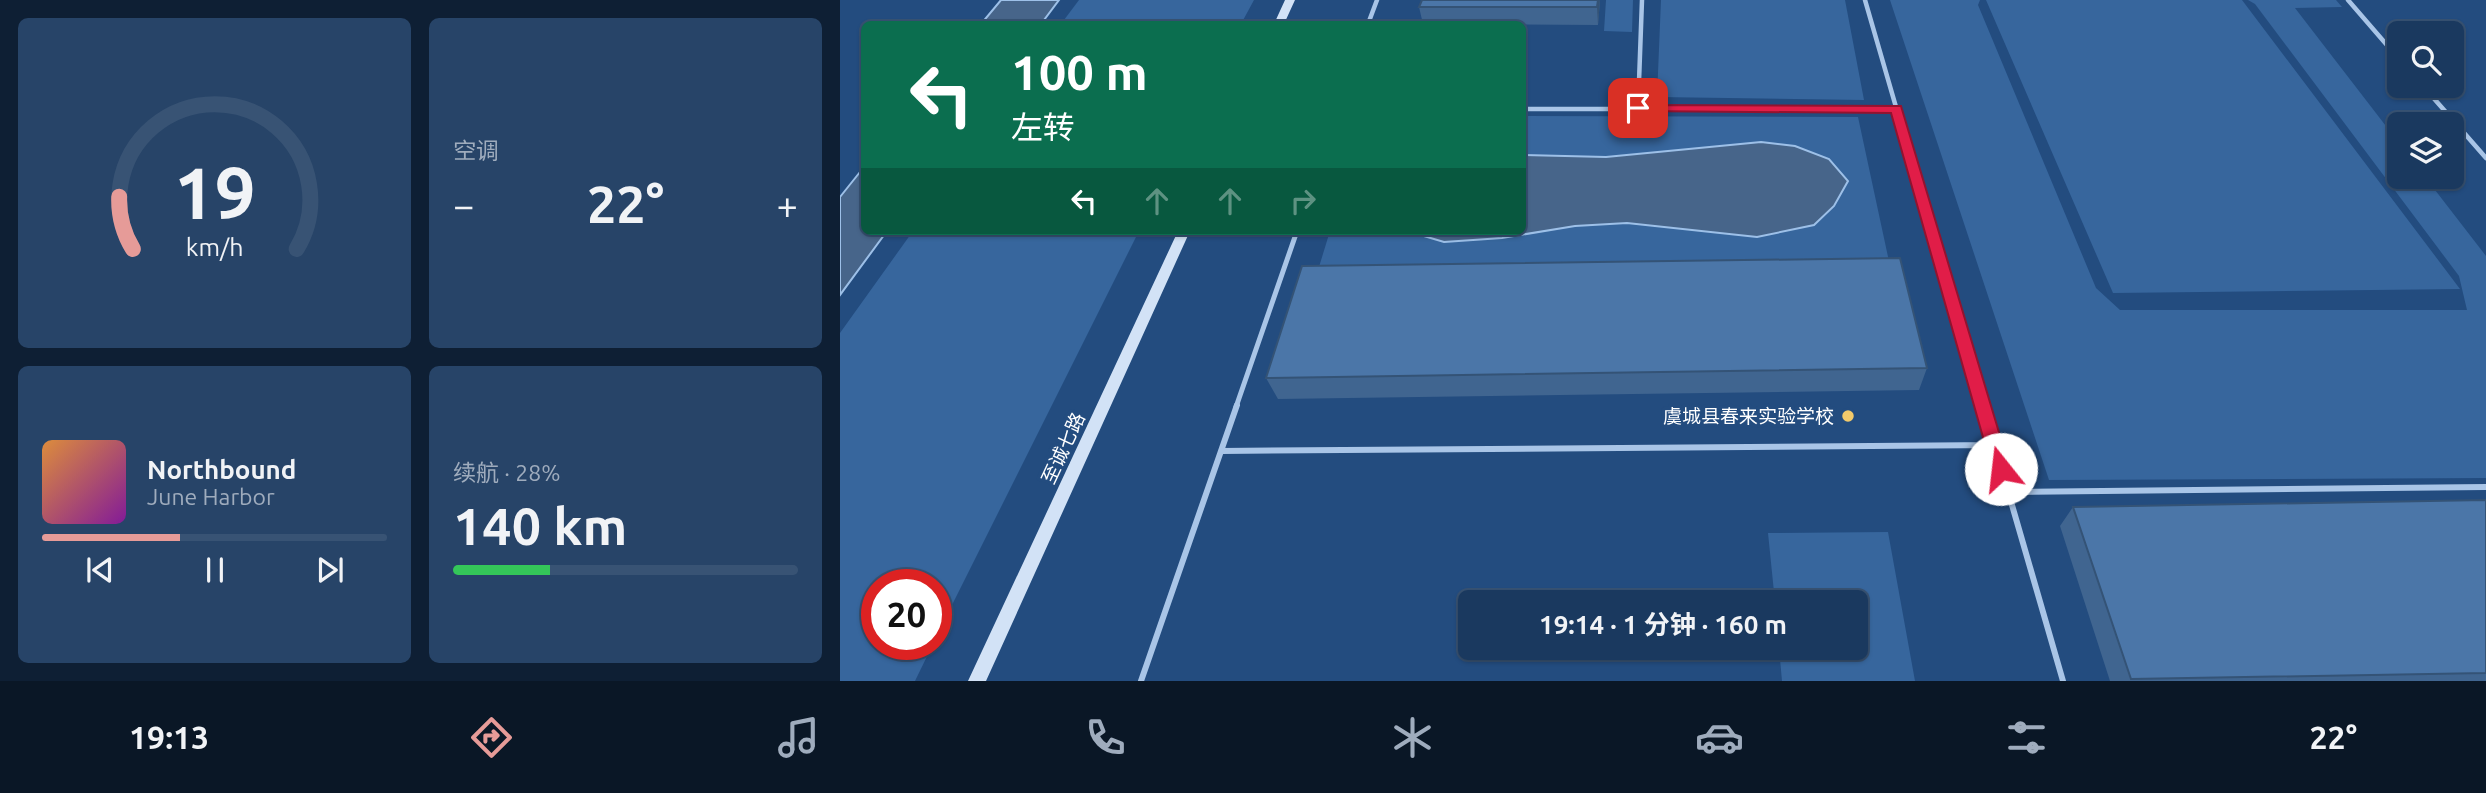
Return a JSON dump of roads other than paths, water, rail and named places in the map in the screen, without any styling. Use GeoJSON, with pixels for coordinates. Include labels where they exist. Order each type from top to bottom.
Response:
{"type":"FeatureCollection","features":[{"type":"Feature","properties":{"kind":"main road"},"geometry":{"type":"LineString","coordinates":[[1280,21],[1290,0]]}},
{"type":"Feature","properties":{"kind":"main road","name":"至诚七路"},"geometry":{"type":"LineString","coordinates":[[977,681],[1182,235]]}},
{"type":"Feature","properties":{"kind":"lane"},"geometry":{"type":"LineString","coordinates":[[1369,21],[1377,0]]}},
{"type":"Feature","properties":{"kind":"lane"},"geometry":{"type":"LineString","coordinates":[[1638,108],[1642,0]]}},
{"type":"Feature","properties":{"kind":"lane"},"geometry":{"type":"LineString","coordinates":[[1865,0],[2063,681]]}},
{"type":"Feature","properties":{"kind":"lane"},"geometry":{"type":"LineString","coordinates":[[2348,0],[2387,45]]}},
{"type":"Feature","properties":{"kind":"lane"},"geometry":{"type":"LineString","coordinates":[[2434,98],[2486,158]]}},
{"type":"Feature","properties":{"kind":"lane"},"geometry":{"type":"LineString","coordinates":[[1526,108],[1897,109]]}},
{"type":"Feature","properties":{"kind":"lane"},"geometry":{"type":"LineString","coordinates":[[1141,681],[1296,235]]}},
{"type":"Feature","properties":{"kind":"lane"},"geometry":{"type":"LineString","coordinates":[[1221,451],[1995,445]]}},
{"type":"Feature","properties":{"kind":"lane"},"geometry":{"type":"LineString","coordinates":[[2008,492],[2486,487]]}},
{"type":"Feature","properties":{"kind":"place","name":"虞城县春来实验学校"},"geometry":{"type":"Point","coordinates":[1848,416]}}]}
